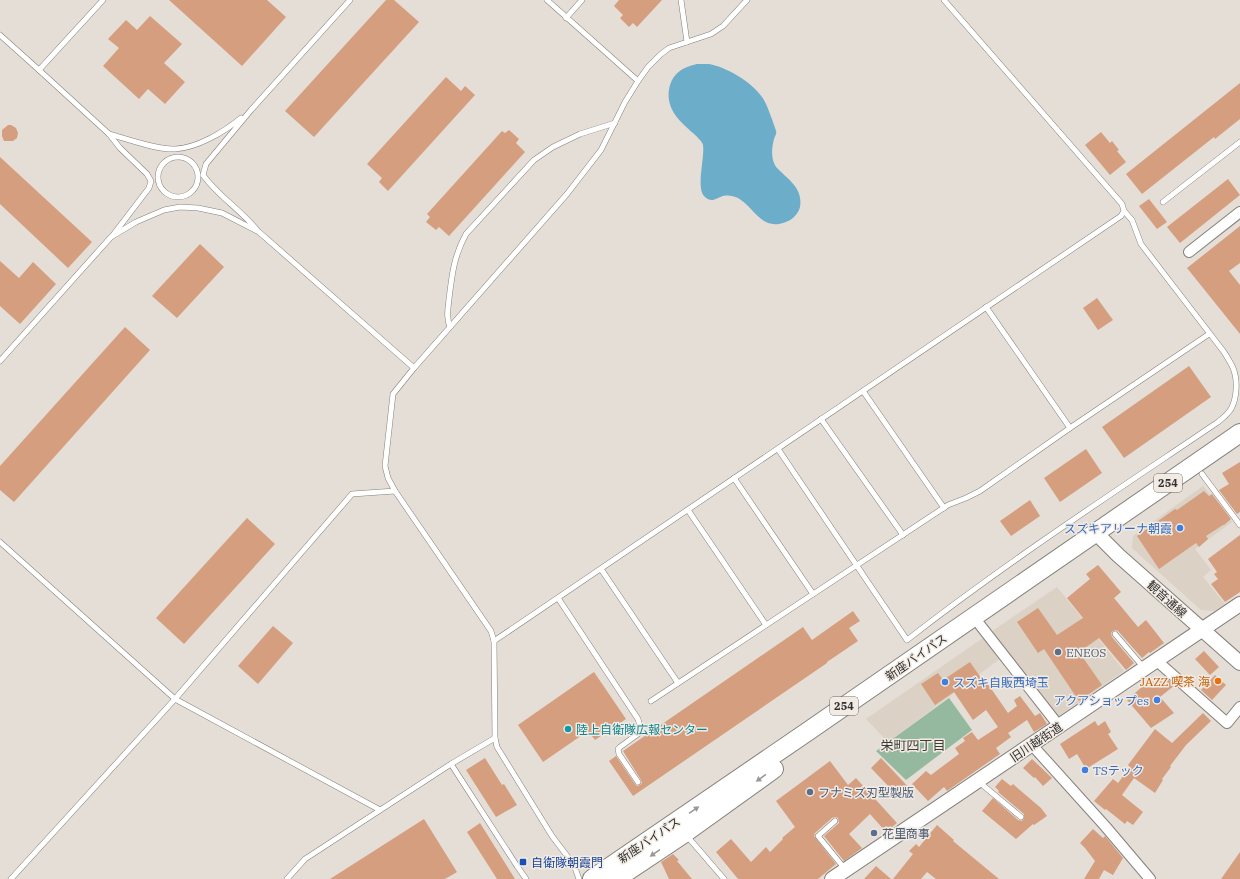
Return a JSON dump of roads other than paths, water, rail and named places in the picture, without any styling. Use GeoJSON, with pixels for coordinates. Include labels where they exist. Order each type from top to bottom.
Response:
{"type":"FeatureCollection","features":[{"type":"Feature","properties":{"kind":"highway","name":"新座バイパス"},"geometry":{"type":"LineString","coordinates":[[616,879],[685,833],[980,625],[1240,433]]}},
{"type":"Feature","properties":{"kind":"highway","name":"新座バイパス"},"geometry":{"type":"LineString","coordinates":[[592,879],[814,728],[1100,537],[1202,474],[1240,447]]}},
{"type":"Feature","properties":{"kind":"main road","name":"観音通線"},"geometry":{"type":"LineString","coordinates":[[1100,537],[1118,555],[1240,663]]}},
{"type":"Feature","properties":{"kind":"main road","name":"旧川越街道"},"geometry":{"type":"LineString","coordinates":[[832,879],[1240,604]]}},
{"type":"Feature","properties":{"kind":"street"},"geometry":{"type":"LineString","coordinates":[[1189,252],[1240,212]]}},
{"type":"Feature","properties":{"kind":"street"},"geometry":{"type":"LineString","coordinates":[[980,625],[1059,726]]}},
{"type":"Feature","properties":{"kind":"street"},"geometry":{"type":"LineString","coordinates":[[1157,661],[1227,723],[1240,707]]}},
{"type":"Feature","properties":{"kind":"street"},"geometry":{"type":"LineString","coordinates":[[1032,745],[1105,826],[1150,879]]}},
{"type":"Feature","properties":{"kind":"lane"},"geometry":{"type":"LineString","coordinates":[[39,70],[102,0]]}},
{"type":"Feature","properties":{"kind":"lane"},"geometry":{"type":"LineString","coordinates":[[350,0],[251,110],[206,164],[200,175],[196,186],[188,195],[180,197],[168,195],[163,191],[158,181],[159,171],[167,160],[180,157],[191,162],[200,175],[248,219],[259,232],[414,368]]}},
{"type":"Feature","properties":{"kind":"lane"},"geometry":{"type":"LineString","coordinates":[[547,0],[638,81]]}},
{"type":"Feature","properties":{"kind":"lane"},"geometry":{"type":"LineString","coordinates":[[566,18],[582,0]]}},
{"type":"Feature","properties":{"kind":"lane"},"geometry":{"type":"LineString","coordinates":[[681,0],[687,42]]}},
{"type":"Feature","properties":{"kind":"lane"},"geometry":{"type":"LineString","coordinates":[[579,879],[574,865],[552,836],[498,747],[495,738],[494,641],[491,631],[395,491],[388,478],[385,466],[393,394],[414,368],[567,194],[601,150],[638,81],[648,67],[660,54],[669,48],[711,34],[723,26],[747,0]]}},
{"type":"Feature","properties":{"kind":"lane"},"geometry":{"type":"LineString","coordinates":[[778,449],[907,640],[945,610],[1002,570],[1218,422],[1232,408],[1236,384],[1233,369],[1224,352],[1141,244],[1132,220],[1124,211],[1122,204],[944,0]]}},
{"type":"Feature","properties":{"kind":"lane"},"geometry":{"type":"LineString","coordinates":[[0,35],[109,134],[120,148],[147,174],[151,181],[149,188],[111,237],[0,361]]}},
{"type":"Feature","properties":{"kind":"lane"},"geometry":{"type":"LineString","coordinates":[[109,134],[174,149],[195,144],[215,135],[232,126],[251,110]]}},
{"type":"Feature","properties":{"kind":"lane"},"geometry":{"type":"LineString","coordinates":[[450,327],[448,315],[452,271],[459,246],[466,234],[534,160],[553,147],[580,134],[615,123]]}},
{"type":"Feature","properties":{"kind":"lane"},"geometry":{"type":"LineString","coordinates":[[1163,202],[1240,142]]}},
{"type":"Feature","properties":{"kind":"lane"},"geometry":{"type":"LineString","coordinates":[[174,149],[175,158]]}},
{"type":"Feature","properties":{"kind":"lane"},"geometry":{"type":"LineString","coordinates":[[151,181],[158,181]]}},
{"type":"Feature","properties":{"kind":"lane"},"geometry":{"type":"LineString","coordinates":[[180,197],[180,207]]}},
{"type":"Feature","properties":{"kind":"lane"},"geometry":{"type":"LineString","coordinates":[[111,237],[136,222],[164,210],[180,207],[198,208],[222,213],[259,232]]}},
{"type":"Feature","properties":{"kind":"lane"},"geometry":{"type":"LineString","coordinates":[[494,641],[1121,216],[1124,211]]}},
{"type":"Feature","properties":{"kind":"lane"},"geometry":{"type":"LineString","coordinates":[[986,308],[1070,428]]}},
{"type":"Feature","properties":{"kind":"lane"},"geometry":{"type":"LineString","coordinates":[[652,701],[948,505],[980,491],[1070,428],[1210,334]]}},
{"type":"Feature","properties":{"kind":"lane"},"geometry":{"type":"LineString","coordinates":[[863,391],[944,508]]}},
{"type":"Feature","properties":{"kind":"lane"},"geometry":{"type":"LineString","coordinates":[[821,419],[903,535]]}},
{"type":"Feature","properties":{"kind":"lane"},"geometry":{"type":"LineString","coordinates":[[1202,474],[1240,525]]}},
{"type":"Feature","properties":{"kind":"lane"},"geometry":{"type":"LineString","coordinates":[[734,478],[813,594]]}},
{"type":"Feature","properties":{"kind":"lane"},"geometry":{"type":"LineString","coordinates":[[11,879],[175,699],[352,494],[395,491]]}},
{"type":"Feature","properties":{"kind":"lane"},"geometry":{"type":"LineString","coordinates":[[688,510],[766,625]]}},
{"type":"Feature","properties":{"kind":"lane"},"geometry":{"type":"LineString","coordinates":[[0,542],[175,699],[380,810]]}},
{"type":"Feature","properties":{"kind":"lane"},"geometry":{"type":"LineString","coordinates":[[601,569],[678,683]]}},
{"type":"Feature","properties":{"kind":"lane"},"geometry":{"type":"LineString","coordinates":[[558,598],[638,719],[641,730],[618,749],[619,754],[638,782]]}},
{"type":"Feature","properties":{"kind":"lane"},"geometry":{"type":"LineString","coordinates":[[1115,634],[1144,669]]}},
{"type":"Feature","properties":{"kind":"lane"},"geometry":{"type":"LineString","coordinates":[[287,879],[305,859],[451,764],[495,738]]}},
{"type":"Feature","properties":{"kind":"lane"},"geometry":{"type":"LineString","coordinates":[[451,764],[516,866],[526,879]]}},
{"type":"Feature","properties":{"kind":"lane"},"geometry":{"type":"LineString","coordinates":[[978,781],[1021,817]]}},
{"type":"Feature","properties":{"kind":"lane"},"geometry":{"type":"LineString","coordinates":[[835,821],[818,836],[846,869]]}},
{"type":"Feature","properties":{"kind":"lane"},"geometry":{"type":"LineString","coordinates":[[685,833],[724,879]]}},
{"type":"Feature","properties":{"kind":"water"},"geometry":{"type":"Polygon","coordinates":[[[697,64],[709,64],[723,68],[738,76],[758,91],[767,105],[776,132],[772,148],[772,157],[775,166],[795,186],[800,195],[799,210],[789,221],[775,224],[763,221],[738,198],[723,196],[714,200],[709,200],[704,196],[701,186],[703,145],[678,118],[669,100],[670,85],[677,73],[697,64]]]}},
{"type":"Feature","properties":{"kind":"place","name":"スズキアリーナ朝霞"},"geometry":{"type":"Point","coordinates":[1180,528]}},
{"type":"Feature","properties":{"kind":"place","name":"ENEOS"},"geometry":{"type":"Point","coordinates":[1058,652]}},
{"type":"Feature","properties":{"kind":"place","name":"JAZZ 喫茶 海"},"geometry":{"type":"Point","coordinates":[1218,681]}},
{"type":"Feature","properties":{"kind":"place","name":"スズキ自販西埼玉"},"geometry":{"type":"Point","coordinates":[945,682]}},
{"type":"Feature","properties":{"kind":"place","name":"アクアショップes"},"geometry":{"type":"Point","coordinates":[1157,700]}},
{"type":"Feature","properties":{"kind":"place","name":"陸上自衛隊広報センター"},"geometry":{"type":"Point","coordinates":[568,729]}},
{"type":"Feature","properties":{"kind":"place","name":"TSテック"},"geometry":{"type":"Point","coordinates":[1085,770]}},
{"type":"Feature","properties":{"kind":"place","name":"フナミズ刃型製版"},"geometry":{"type":"Point","coordinates":[810,792]}},
{"type":"Feature","properties":{"kind":"place","name":"花里商事"},"geometry":{"type":"Point","coordinates":[874,833]}},
{"type":"Feature","properties":{"kind":"place","name":"自衛隊朝霞門"},"geometry":{"type":"Point","coordinates":[523,862]}},
{"type":"Feature","properties":{"kind":"district","name":"栄町四丁目"},"geometry":{"type":"Point","coordinates":[913,745]}}]}
